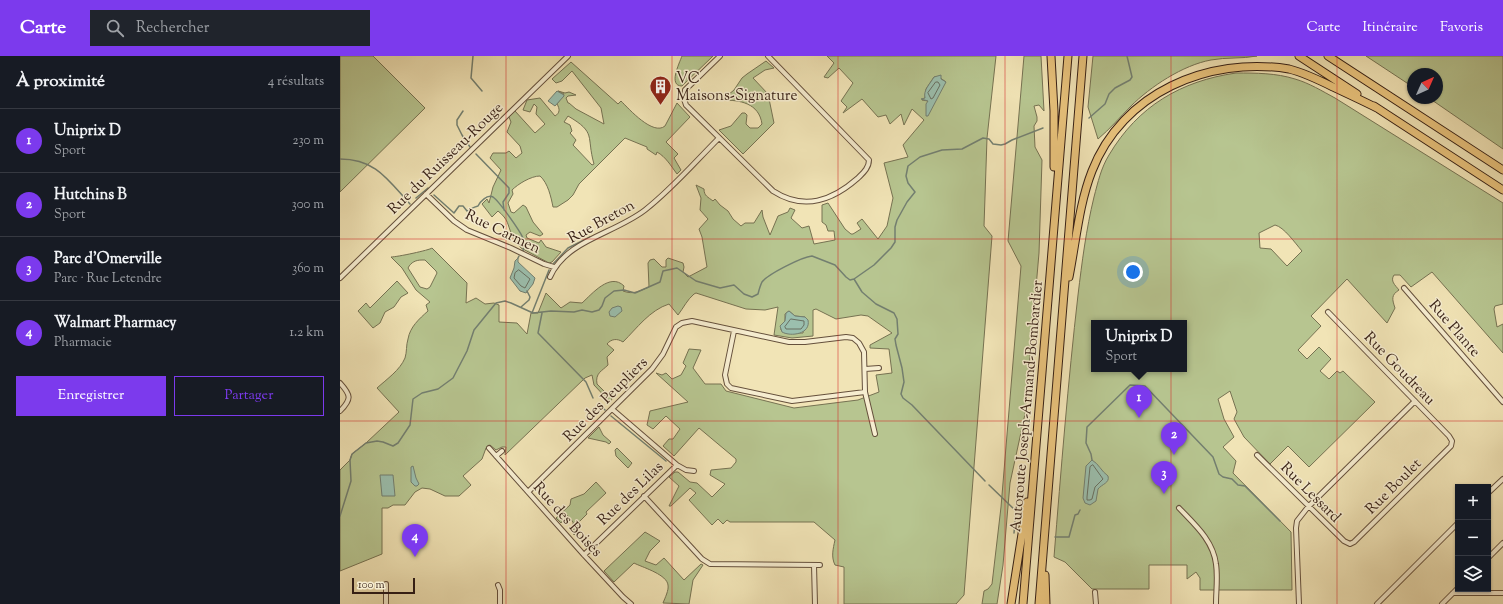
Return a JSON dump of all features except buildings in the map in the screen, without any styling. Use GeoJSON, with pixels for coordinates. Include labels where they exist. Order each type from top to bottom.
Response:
{"type":"FeatureCollection","features":[{"type":"Feature","properties":{"kind":"highway"},"geometry":{"type":"LineString","coordinates":[[1051,56],[1054,111],[1055,211]]}},
{"type":"Feature","properties":{"kind":"highway"},"geometry":{"type":"LineString","coordinates":[[1055,211],[1068,56]]}},
{"type":"Feature","properties":{"kind":"highway"},"geometry":{"type":"LineString","coordinates":[[1062,315],[1083,56]]}},
{"type":"Feature","properties":{"kind":"highway"},"geometry":{"type":"LineString","coordinates":[[1299,56],[1503,190]]}},
{"type":"Feature","properties":{"kind":"highway"},"geometry":{"type":"LineString","coordinates":[[1328,56],[1503,170]]}},
{"type":"Feature","properties":{"kind":"highway"},"geometry":{"type":"LineString","coordinates":[[1062,315],[1082,205],[1091,172],[1102,150],[1115,131],[1132,111],[1153,94],[1180,79],[1210,68],[1233,65],[1261,65],[1287,68],[1303,73],[1377,108]]}},
{"type":"Feature","properties":{"kind":"highway","name":"Autoroute Joseph-Armand-Bombardier"},"geometry":{"type":"LineString","coordinates":[[1023,604],[1055,211]]}},
{"type":"Feature","properties":{"kind":"highway","name":"Autoroute Joseph-Armand-Bombardier"},"geometry":{"type":"LineString","coordinates":[[1039,604],[1062,315]]}},
{"type":"Feature","properties":{"kind":"highway"},"geometry":{"type":"LineString","coordinates":[[1011,604],[1036,446]]}},
{"type":"Feature","properties":{"kind":"highway"},"geometry":{"type":"LineString","coordinates":[[1044,535],[1046,604]]}},
{"type":"Feature","properties":{"kind":"street","name":"Rue du Ruisseau-Rouge"},"geometry":{"type":"LineString","coordinates":[[340,278],[568,56]]}},
{"type":"Feature","properties":{"kind":"street"},"geometry":{"type":"LineString","coordinates":[[720,56],[687,88],[683,96],[686,105],[773,191],[785,198],[798,201],[818,201],[837,194],[868,168],[869,164],[866,156],[768,56]]}},
{"type":"Feature","properties":{"kind":"street","name":"Rue Breton"},"geometry":{"type":"LineString","coordinates":[[550,277],[554,267],[574,248],[618,227],[646,209],[719,138]]}},
{"type":"Feature","properties":{"kind":"street","name":"Rue Carmen"},"geometry":{"type":"LineString","coordinates":[[426,194],[448,216],[468,230],[554,267]]}},
{"type":"Feature","properties":{"kind":"street","name":"Rue Plante"},"geometry":{"type":"LineString","coordinates":[[1404,288],[1503,402]]}},
{"type":"Feature","properties":{"kind":"street","name":"Rue Goudreau"},"geometry":{"type":"LineString","coordinates":[[1328,312],[1450,437],[1452,442]]}},
{"type":"Feature","properties":{"kind":"street","name":"Rue des Peupliers"},"geometry":{"type":"LineString","coordinates":[[528,492],[655,366],[663,354],[676,327],[682,323],[692,321],[789,342],[805,342],[846,337],[856,340],[863,349],[865,369]]}},
{"type":"Feature","properties":{"kind":"street"},"geometry":{"type":"LineString","coordinates":[[734,331],[725,375],[727,384],[732,388],[792,401],[865,392]]}},
{"type":"Feature","properties":{"kind":"street"},"geometry":{"type":"LineString","coordinates":[[875,434],[865,392],[865,369],[879,368]]}},
{"type":"Feature","properties":{"kind":"street"},"geometry":{"type":"LineString","coordinates":[[340,383],[348,393],[349,398],[346,405],[340,411]]}},
{"type":"Feature","properties":{"kind":"street"},"geometry":{"type":"LineString","coordinates":[[1299,604],[1297,521],[1308,507],[1415,401]]}},
{"type":"Feature","properties":{"kind":"street"},"geometry":{"type":"LineString","coordinates":[[612,409],[682,469],[694,471]]}},
{"type":"Feature","properties":{"kind":"street","name":"Rue Boulet"},"geometry":{"type":"LineString","coordinates":[[1349,544],[1354,542],[1450,447],[1452,442]]}},
{"type":"Feature","properties":{"kind":"street","name":"Rue des Boisés"},"geometry":{"type":"LineString","coordinates":[[490,448],[584,555],[631,604]]}},
{"type":"Feature","properties":{"kind":"street"},"geometry":{"type":"LineString","coordinates":[[496,456],[502,451]]}},
{"type":"Feature","properties":{"kind":"street","name":"Rue Lessard"},"geometry":{"type":"LineString","coordinates":[[1257,456],[1308,507],[1349,544]]}},
{"type":"Feature","properties":{"kind":"street","name":"Rue des Lilas"},"geometry":{"type":"LineString","coordinates":[[584,555],[677,465]]}},
{"type":"Feature","properties":{"kind":"street"},"geometry":{"type":"LineString","coordinates":[[1491,491],[1503,479]]}},
{"type":"Feature","properties":{"kind":"street"},"geometry":{"type":"LineString","coordinates":[[644,496],[702,559],[710,564],[820,565]]}},
{"type":"Feature","properties":{"kind":"street"},"geometry":{"type":"LineString","coordinates":[[1179,508],[1203,533],[1210,544],[1216,564],[1216,604]]}},
{"type":"Feature","properties":{"kind":"street"},"geometry":{"type":"LineString","coordinates":[[1377,604],[1455,526]]}},
{"type":"Feature","properties":{"kind":"street"},"geometry":{"type":"LineString","coordinates":[[1490,556],[1503,543]]}},
{"type":"Feature","properties":{"kind":"street"},"geometry":{"type":"LineString","coordinates":[[814,565],[815,604]]}},
{"type":"Feature","properties":{"kind":"street"},"geometry":{"type":"LineString","coordinates":[[386,584],[386,604]]}},
{"type":"Feature","properties":{"kind":"street"},"geometry":{"type":"LineString","coordinates":[[498,585],[500,588],[500,604]]}},
{"type":"Feature","properties":{"kind":"street"},"geometry":{"type":"LineString","coordinates":[[1095,592],[1096,604]]}},
{"type":"Feature","properties":{"kind":"street"},"geometry":{"type":"LineString","coordinates":[[1442,604],[1453,593],[1503,593]]}},
{"type":"Feature","properties":{"kind":"green space"},"geometry":{"type":"Polygon","coordinates":[[[340,56],[373,56],[425,108],[340,192],[340,56]]]}},
{"type":"Feature","properties":{"kind":"green space"},"geometry":{"type":"Polygon","coordinates":[[[682,56],[713,56],[682,86],[678,85],[675,79],[682,56]]]}},
{"type":"Feature","properties":{"kind":"green space"},"geometry":{"type":"Polygon","coordinates":[[[827,56],[996,56],[987,138],[984,226],[992,236],[964,595],[956,604],[844,604],[844,567],[835,565],[833,559],[835,540],[814,522],[730,522],[727,520],[723,524],[718,519],[712,525],[689,500],[696,493],[690,488],[671,506],[669,506],[679,486],[669,477],[675,472],[678,472],[690,482],[697,483],[712,497],[725,484],[710,475],[711,470],[731,468],[736,462],[736,459],[699,428],[674,456],[663,446],[669,439],[673,439],[680,429],[666,416],[653,429],[647,425],[650,411],[688,402],[656,373],[662,375],[666,373],[672,379],[681,375],[686,366],[683,363],[689,349],[701,350],[693,368],[705,384],[721,384],[726,391],[794,408],[858,400],[879,392],[876,375],[892,373],[889,349],[870,348],[870,345],[892,333],[868,316],[861,315],[836,319],[816,309],[813,310],[813,336],[792,338],[774,335],[778,307],[765,310],[746,309],[696,293],[689,299],[678,315],[669,304],[656,310],[623,342],[614,340],[607,344],[614,350],[607,357],[608,365],[597,377],[597,384],[612,399],[610,402],[594,385],[592,375],[585,378],[505,455],[506,447],[496,450],[490,445],[486,448],[482,459],[463,476],[471,485],[459,496],[445,496],[430,489],[422,488],[415,492],[405,505],[393,505],[388,508],[382,508],[382,554],[340,571],[340,470],[350,460],[352,454],[399,412],[377,388],[393,374],[403,362],[406,356],[409,335],[418,320],[428,311],[426,305],[430,302],[416,290],[402,268],[391,257],[432,248],[467,283],[466,303],[476,298],[485,304],[494,303],[499,305],[499,322],[517,323],[527,334],[531,313],[538,313],[546,293],[561,308],[570,302],[582,303],[596,290],[613,281],[619,282],[624,286],[623,291],[630,293],[649,287],[648,263],[650,260],[654,259],[662,267],[666,267],[666,260],[668,258],[683,263],[683,272],[688,277],[707,267],[702,237],[699,229],[708,219],[700,210],[701,198],[696,185],[704,189],[706,195],[713,201],[715,199],[741,226],[745,223],[754,223],[762,210],[770,235],[778,216],[788,212],[790,208],[795,210],[791,218],[802,228],[809,226],[814,244],[835,240],[834,231],[828,231],[826,225],[822,222],[822,205],[828,203],[845,229],[851,234],[861,229],[857,223],[862,219],[878,239],[887,226],[893,198],[884,163],[908,157],[903,145],[924,120],[912,109],[904,125],[901,114],[890,124],[886,115],[878,117],[862,99],[843,113],[847,107],[841,101],[853,83],[839,68],[828,78],[824,77],[834,63],[827,56]],[[934,77],[926,89],[925,98],[922,100],[928,101],[946,82],[939,77],[934,77]],[[425,260],[412,263],[408,268],[420,287],[427,289],[430,287],[437,273],[425,260]],[[789,311],[785,314],[785,321],[781,325],[781,330],[785,333],[803,333],[805,317],[795,316],[789,311]]]}},
{"type":"Feature","properties":{"kind":"green space"},"geometry":{"type":"Polygon","coordinates":[[[1024,56],[1041,56],[1044,111],[1039,105],[1034,106],[1037,117],[1037,121],[1034,126],[1035,147],[1042,160],[1039,253],[1025,414],[1010,483],[1003,565],[997,604],[982,604],[984,591],[992,584],[1001,507],[1021,266],[1008,241],[1024,56]]]}},
{"type":"Feature","properties":{"kind":"green space"},"geometry":{"type":"Polygon","coordinates":[[[1093,56],[1257,56],[1211,60],[1178,72],[1157,84],[1139,99],[1098,139],[1088,107],[1093,56]]]}},
{"type":"Feature","properties":{"kind":"green space"},"geometry":{"type":"Polygon","coordinates":[[[1366,56],[1503,56],[1503,149],[1438,104],[1443,104],[1443,68],[1407,68],[1407,83],[1366,56]]]}},
{"type":"Feature","properties":{"kind":"green space"},"geometry":{"type":"Polygon","coordinates":[[[766,61],[774,68],[765,70],[753,78],[768,94],[774,123],[743,154],[719,130],[731,126],[742,113],[747,115],[746,124],[750,128],[758,128],[762,124],[760,117],[757,111],[748,104],[722,100],[734,90],[742,78],[766,61]]]}},
{"type":"Feature","properties":{"kind":"green space"},"geometry":{"type":"Polygon","coordinates":[[[571,62],[618,104],[621,101],[648,125],[660,128],[665,126],[677,103],[690,117],[666,142],[678,154],[674,158],[681,170],[677,174],[663,156],[657,152],[656,155],[647,149],[647,147],[625,138],[579,184],[573,195],[557,207],[553,207],[547,186],[540,176],[533,177],[525,181],[512,190],[513,194],[508,203],[511,212],[514,213],[523,205],[526,207],[533,222],[543,234],[540,236],[530,232],[526,235],[527,238],[539,243],[541,240],[546,247],[561,252],[552,262],[549,263],[521,248],[513,237],[504,217],[498,211],[492,217],[482,204],[487,199],[489,203],[493,187],[501,170],[490,158],[493,153],[506,153],[509,151],[516,158],[522,153],[520,146],[507,132],[511,122],[509,117],[515,111],[535,133],[545,124],[536,114],[537,107],[534,104],[530,112],[523,110],[527,100],[540,98],[555,116],[559,111],[557,104],[564,94],[558,91],[565,93],[569,92],[576,95],[568,96],[566,98],[568,103],[604,124],[601,108],[572,71],[562,81],[556,83],[552,79],[571,62]],[[568,116],[564,122],[570,125],[572,131],[570,133],[576,140],[573,145],[592,165],[594,164],[589,136],[587,131],[568,116]]]}},
{"type":"Feature","properties":{"kind":"green space"},"geometry":{"type":"Polygon","coordinates":[[[1236,73],[1266,74],[1288,77],[1300,81],[1335,98],[1503,203],[1503,304],[1495,306],[1494,309],[1497,327],[1503,324],[1503,353],[1432,272],[1411,287],[1400,275],[1394,275],[1393,281],[1399,290],[1393,296],[1395,308],[1387,323],[1347,279],[1311,316],[1321,326],[1298,350],[1307,359],[1319,347],[1331,359],[1320,371],[1329,379],[1337,371],[1340,373],[1343,371],[1375,402],[1309,467],[1288,446],[1270,464],[1244,437],[1234,419],[1237,412],[1230,391],[1218,399],[1224,419],[1234,437],[1223,447],[1236,461],[1233,473],[1291,532],[1292,590],[1200,590],[1200,578],[1196,572],[1187,579],[1187,565],[1149,565],[1149,589],[1092,589],[1065,562],[1054,557],[1068,393],[1086,234],[1100,175],[1106,160],[1121,138],[1133,123],[1147,110],[1179,90],[1197,82],[1236,73]],[[1275,225],[1259,233],[1260,248],[1271,249],[1287,266],[1302,251],[1286,232],[1275,225]]]}},
{"type":"Feature","properties":{"kind":"green space"},"geometry":{"type":"Polygon","coordinates":[[[397,281],[408,293],[401,297],[394,307],[385,312],[380,323],[373,328],[358,311],[366,303],[370,308],[397,281]]]}},
{"type":"Feature","properties":{"kind":"green space"},"geometry":{"type":"Polygon","coordinates":[[[599,427],[603,435],[611,442],[609,444],[588,438],[599,427]]]}},
{"type":"Feature","properties":{"kind":"green space"},"geometry":{"type":"Polygon","coordinates":[[[617,448],[632,463],[628,468],[616,456],[615,450],[617,448]]]}},
{"type":"Feature","properties":{"kind":"green space"},"geometry":{"type":"Polygon","coordinates":[[[596,482],[606,493],[586,512],[587,514],[579,522],[574,535],[573,522],[567,515],[561,523],[556,518],[570,505],[571,499],[584,494],[596,482]]]}},
{"type":"Feature","properties":{"kind":"green space"},"geometry":{"type":"Polygon","coordinates":[[[645,532],[660,541],[650,551],[645,561],[656,565],[664,558],[684,580],[701,564],[703,565],[693,580],[689,604],[663,603],[668,589],[667,581],[655,572],[634,563],[614,582],[604,571],[645,532]]]}},
{"type":"Feature","properties":{"kind":"water"},"geometry":{"type":"Polygon","coordinates":[[[941,75],[941,79],[946,82],[928,116],[926,116],[926,104],[928,101],[921,99],[925,98],[926,90],[934,77],[941,75]]]}},
{"type":"Feature","properties":{"kind":"water"},"geometry":{"type":"Polygon","coordinates":[[[557,91],[564,96],[555,106],[548,101],[557,91]]]}},
{"type":"Feature","properties":{"kind":"water"},"geometry":{"type":"Polygon","coordinates":[[[518,258],[518,262],[535,278],[533,284],[526,293],[520,291],[510,278],[515,261],[518,258]]]}},
{"type":"Feature","properties":{"kind":"water"},"geometry":{"type":"Polygon","coordinates":[[[618,306],[621,307],[622,311],[615,317],[610,316],[609,312],[612,308],[618,306]]]}},
{"type":"Feature","properties":{"kind":"water"},"geometry":{"type":"Polygon","coordinates":[[[789,311],[795,316],[805,317],[808,320],[808,325],[800,333],[790,334],[782,332],[780,326],[785,321],[786,313],[789,311]]]}},
{"type":"Feature","properties":{"kind":"water"},"geometry":{"type":"Polygon","coordinates":[[[1092,460],[1108,476],[1108,480],[1098,489],[1096,501],[1090,505],[1085,503],[1083,498],[1086,466],[1092,460]]]}},
{"type":"Feature","properties":{"kind":"water"},"geometry":{"type":"Polygon","coordinates":[[[413,466],[419,484],[417,486],[411,482],[411,467],[413,466]]]}},
{"type":"Feature","properties":{"kind":"water"},"geometry":{"type":"Polygon","coordinates":[[[380,475],[393,475],[395,496],[382,496],[380,475]]]}},
{"type":"Feature","properties":{"kind":"waterway"},"geometry":{"type":"LineString","coordinates":[[473,56],[471,78],[482,91]]}},
{"type":"Feature","properties":{"kind":"waterway"},"geometry":{"type":"LineString","coordinates":[[1089,118],[1105,104],[1109,94],[1115,88],[1130,80],[1132,77],[1127,56]]}},
{"type":"Feature","properties":{"kind":"waterway"},"geometry":{"type":"LineString","coordinates":[[463,111],[457,120],[457,125],[470,147]]}},
{"type":"Feature","properties":{"kind":"waterway"},"geometry":{"type":"LineString","coordinates":[[340,516],[351,481],[350,460],[352,454],[366,443],[377,441],[393,446],[398,443],[410,425],[413,399],[422,393],[438,389],[453,378],[467,351],[474,330],[496,303],[505,301],[533,313],[551,311],[574,312],[582,310],[592,312],[599,310],[605,298],[614,291],[624,290],[635,293],[660,282],[663,271],[677,268],[696,281],[720,288],[734,285],[744,294],[752,297],[758,294],[760,286],[765,279],[793,263],[812,256],[835,265],[850,280],[854,279],[874,265],[895,242],[895,227],[897,220],[907,202],[915,192],[908,183],[906,176],[908,166],[920,157],[942,150],[962,149],[983,138],[989,139],[993,144],[1001,145],[1043,128]]}},
{"type":"Feature","properties":{"kind":"waterway"},"geometry":{"type":"LineString","coordinates":[[476,154],[509,188],[509,193],[503,202],[504,210]]}},
{"type":"Feature","properties":{"kind":"waterway"},"geometry":{"type":"LineString","coordinates":[[340,159],[363,163],[380,172],[410,204]]}},
{"type":"Feature","properties":{"kind":"waterway"},"geometry":{"type":"LineString","coordinates":[[416,198],[428,188]]}},
{"type":"Feature","properties":{"kind":"waterway"},"geometry":{"type":"LineString","coordinates":[[434,195],[454,213],[459,206],[463,206],[467,211],[478,206],[486,197],[493,197],[521,234],[524,241],[523,251]]}},
{"type":"Feature","properties":{"kind":"waterway"},"geometry":{"type":"LineString","coordinates":[[553,264],[568,248],[590,237]]}},
{"type":"Feature","properties":{"kind":"waterway"},"geometry":{"type":"LineString","coordinates":[[532,313],[549,270]]}},
{"type":"Feature","properties":{"kind":"waterway"},"geometry":{"type":"LineString","coordinates":[[854,279],[862,292],[876,304],[894,313],[897,319],[898,334],[895,339],[904,382],[901,394],[903,398],[912,405],[985,481]]}},
{"type":"Feature","properties":{"kind":"waterway"},"geometry":{"type":"LineString","coordinates":[[521,307],[529,300],[530,297],[527,291]]}},
{"type":"Feature","properties":{"kind":"waterway"},"geometry":{"type":"LineString","coordinates":[[542,313],[538,333],[586,382],[593,398]]}},
{"type":"Feature","properties":{"kind":"waterway"},"geometry":{"type":"LineString","coordinates":[[1092,460],[1086,443],[1087,427],[1130,385],[1145,386],[1213,457],[1219,474],[1223,477],[1232,479],[1238,485],[1245,486],[1280,521]]}},
{"type":"Feature","properties":{"kind":"waterway"},"geometry":{"type":"LineString","coordinates":[[602,407],[605,410]]}},
{"type":"Feature","properties":{"kind":"waterway"},"geometry":{"type":"LineString","coordinates":[[611,416],[666,461]]}},
{"type":"Feature","properties":{"kind":"waterway"},"geometry":{"type":"LineString","coordinates":[[989,485],[1016,511],[1014,533]]}},
{"type":"Feature","properties":{"kind":"waterway"},"geometry":{"type":"LineString","coordinates":[[1055,537],[1069,537],[1075,515],[1078,514],[1080,510]]}},
{"type":"Feature","properties":{"kind":"place","name":"VC Maisons-Signature"},"geometry":{"type":"Point","coordinates":[661,106]}},
{"type":"Feature","properties":{"kind":"place","name":"Uniprix D"},"geometry":{"type":"Point","coordinates":[1139,418]}},
{"type":"Feature","properties":{"kind":"place","name":"Hutchins B"},"geometry":{"type":"Point","coordinates":[1174,455]}},
{"type":"Feature","properties":{"kind":"place","name":"Parc d'Omerville"},"geometry":{"type":"Point","coordinates":[1164,494]}},
{"type":"Feature","properties":{"kind":"place","name":"Walmart Pharmacy"},"geometry":{"type":"Point","coordinates":[415,557]}}]}
